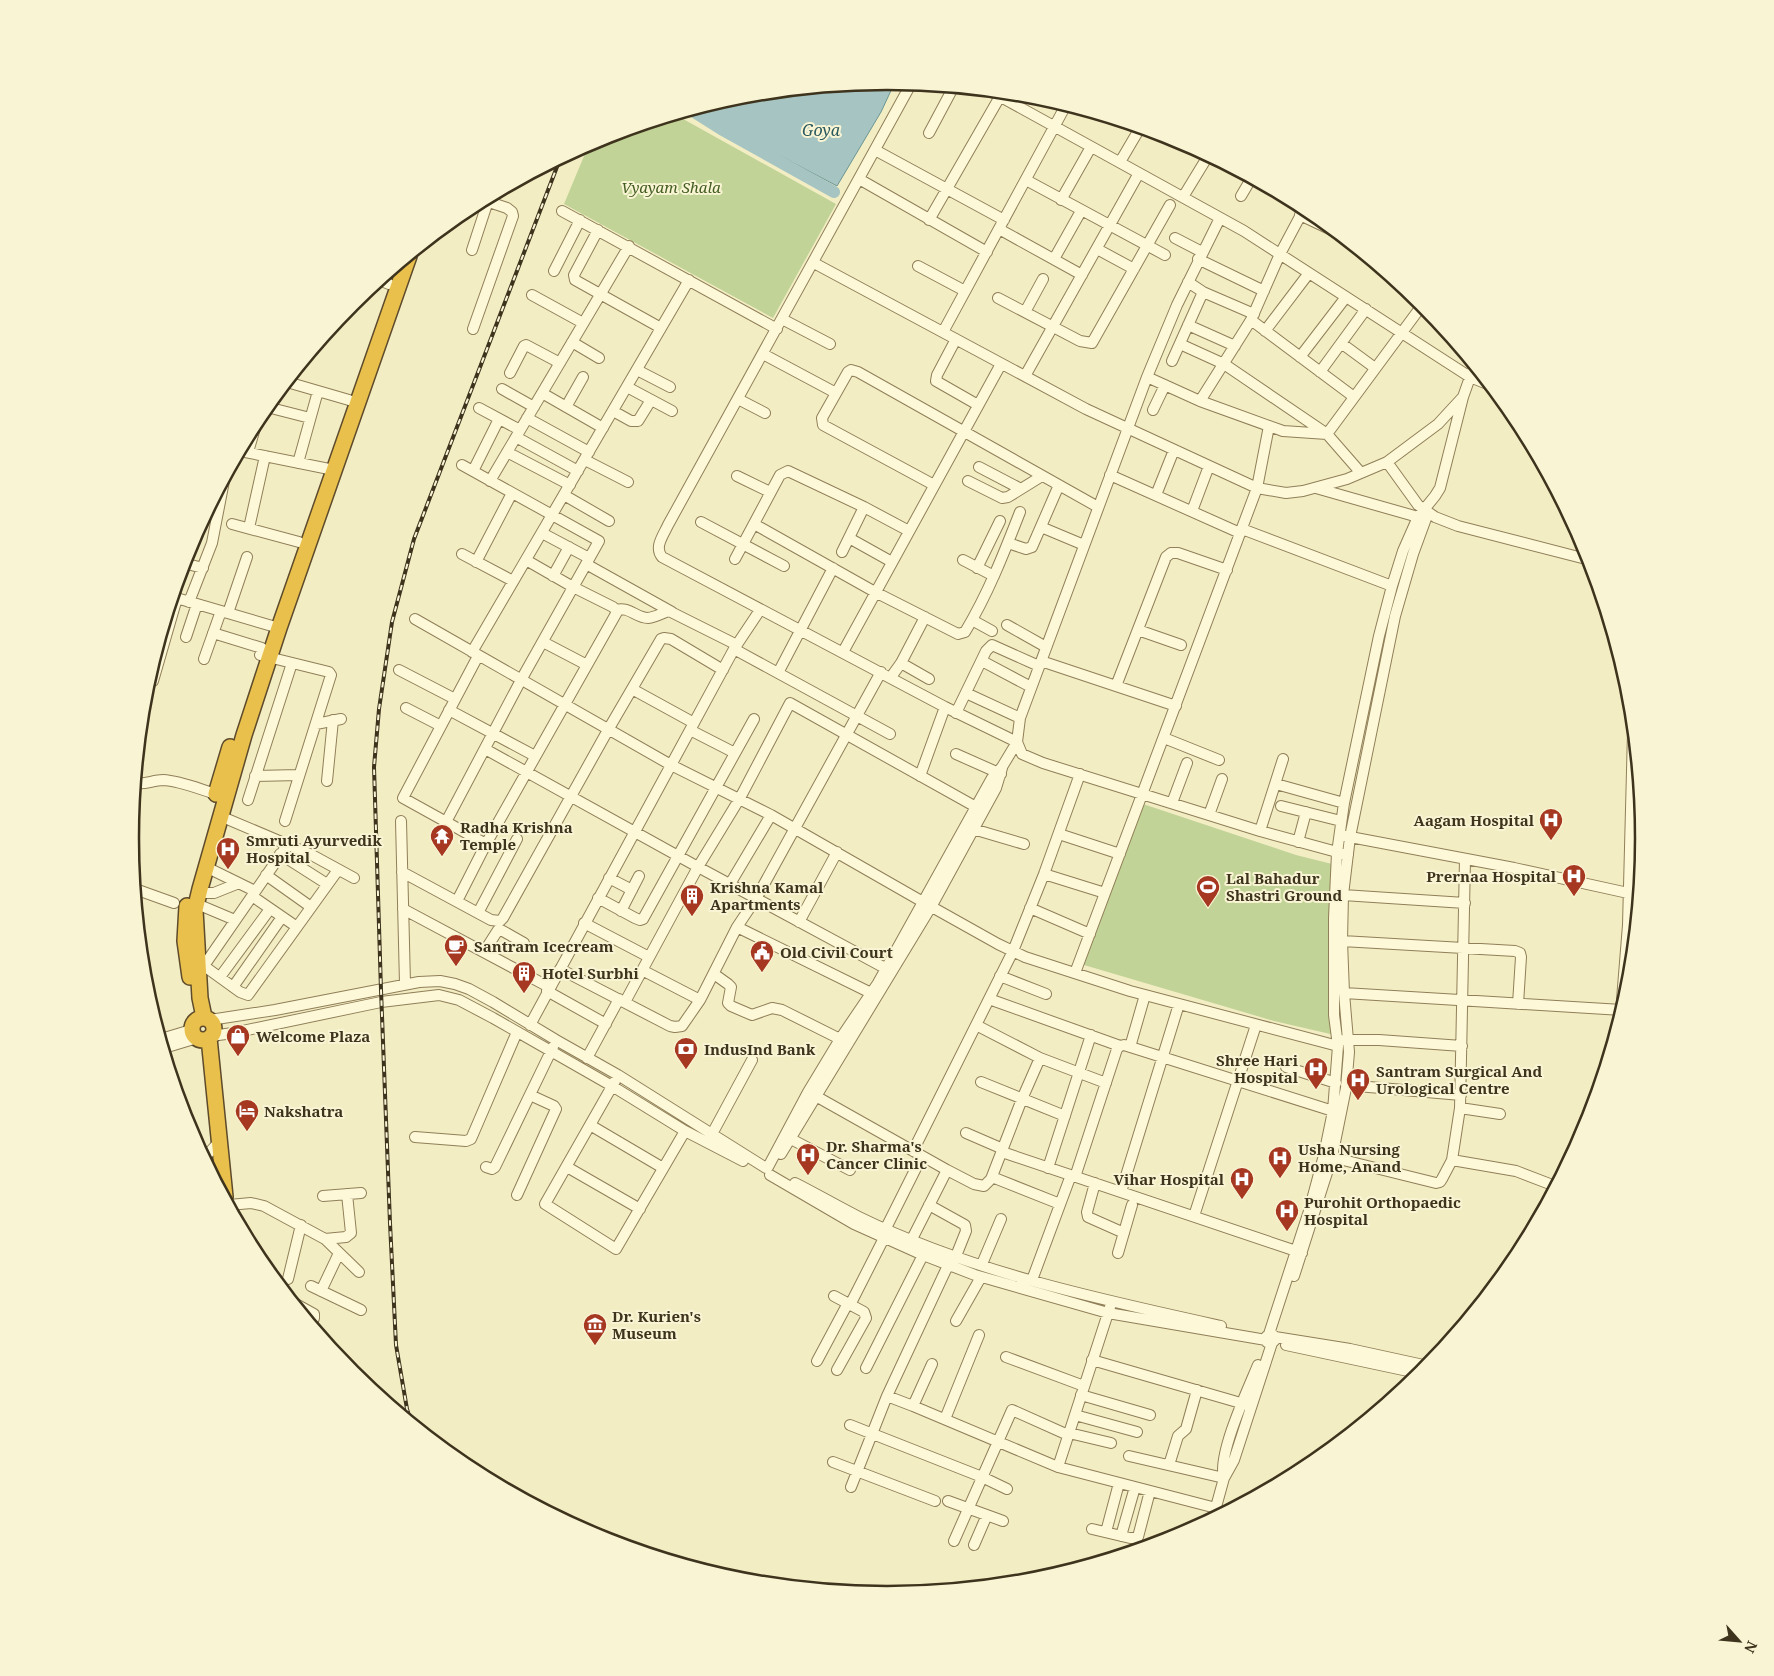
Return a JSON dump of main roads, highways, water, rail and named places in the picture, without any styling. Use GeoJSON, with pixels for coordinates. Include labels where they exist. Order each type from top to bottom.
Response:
{"type":"FeatureCollection","features":[{"type":"Feature","properties":{"kind":"highway"},"geometry":{"type":"LineString","coordinates":[[203,1030],[185,941],[186,907],[216,794],[235,747],[264,653],[405,267]]}},
{"type":"Feature","properties":{"kind":"highway"},"geometry":{"type":"LineString","coordinates":[[274,627],[299,542],[330,469],[383,286]]}},
{"type":"Feature","properties":{"kind":"highway"},"geometry":{"type":"LineString","coordinates":[[213,1163],[201,1057],[203,1030],[201,969],[195,910],[220,816],[235,747]]}},
{"type":"Feature","properties":{"kind":"highway"},"geometry":{"type":"LineString","coordinates":[[212,1149],[219,1174]]}},
{"type":"Feature","properties":{"kind":"water","name":"Goya"},"geometry":{"type":"Polygon","coordinates":[[[891,90],[881,112],[837,186],[700,113],[789,96],[891,90]]]}},
{"type":"Feature","properties":{"kind":"waterway"},"geometry":{"type":"LineString","coordinates":[[697,114],[834,192]]}},
{"type":"Feature","properties":{"kind":"railway"},"geometry":{"type":"LineString","coordinates":[[408,1411],[396,1345],[390,1223],[374,767],[379,709],[392,622],[414,539],[557,167]]}},
{"type":"Feature","properties":{"kind":"place","name":"Aagam Hospital"},"geometry":{"type":"Point","coordinates":[1551,841]}},
{"type":"Feature","properties":{"kind":"place","name":"Radha Krishna Temple"},"geometry":{"type":"Point","coordinates":[442,857]}},
{"type":"Feature","properties":{"kind":"place","name":"Smruti Ayurvedik Hospital"},"geometry":{"type":"Point","coordinates":[228,870]}},
{"type":"Feature","properties":{"kind":"place","name":"Prernaa Hospital"},"geometry":{"type":"Point","coordinates":[1574,897]}},
{"type":"Feature","properties":{"kind":"place","name":"Lal Bahadur Shastri Ground"},"geometry":{"type":"Point","coordinates":[1208,908]}},
{"type":"Feature","properties":{"kind":"place","name":"Krishna Kamal Apartments"},"geometry":{"type":"Point","coordinates":[692,917]}},
{"type":"Feature","properties":{"kind":"place","name":"Santram Icecream"},"geometry":{"type":"Point","coordinates":[456,967]}},
{"type":"Feature","properties":{"kind":"place","name":"Old Civil Court"},"geometry":{"type":"Point","coordinates":[762,973]}},
{"type":"Feature","properties":{"kind":"place","name":"Hotel Surbhi"},"geometry":{"type":"Point","coordinates":[524,994]}},
{"type":"Feature","properties":{"kind":"place","name":"Welcome Plaza"},"geometry":{"type":"Point","coordinates":[238,1057]}},
{"type":"Feature","properties":{"kind":"place","name":"IndusInd Bank"},"geometry":{"type":"Point","coordinates":[686,1070]}},
{"type":"Feature","properties":{"kind":"place","name":"Shree Hari Hospital"},"geometry":{"type":"Point","coordinates":[1316,1090]}},
{"type":"Feature","properties":{"kind":"place","name":"Santram Surgical And Urological Centre"},"geometry":{"type":"Point","coordinates":[1358,1101]}},
{"type":"Feature","properties":{"kind":"place","name":"Nakshatra"},"geometry":{"type":"Point","coordinates":[247,1132]}},
{"type":"Feature","properties":{"kind":"place","name":"Dr. Sharma's Cancer Clinic"},"geometry":{"type":"Point","coordinates":[808,1176]}},
{"type":"Feature","properties":{"kind":"place","name":"Usha Nursing Home, Anand"},"geometry":{"type":"Point","coordinates":[1280,1179]}},
{"type":"Feature","properties":{"kind":"place","name":"Vihar Hospital"},"geometry":{"type":"Point","coordinates":[1242,1200]}},
{"type":"Feature","properties":{"kind":"place","name":"Purohit Orthopaedic Hospital"},"geometry":{"type":"Point","coordinates":[1287,1232]}},
{"type":"Feature","properties":{"kind":"place","name":"Dr. Kurien's Museum"},"geometry":{"type":"Point","coordinates":[595,1346]}},
{"type":"Feature","properties":{"kind":"park label","name":"Vyayam Shala"},"geometry":{"type":"Point","coordinates":[671,187]}}]}
